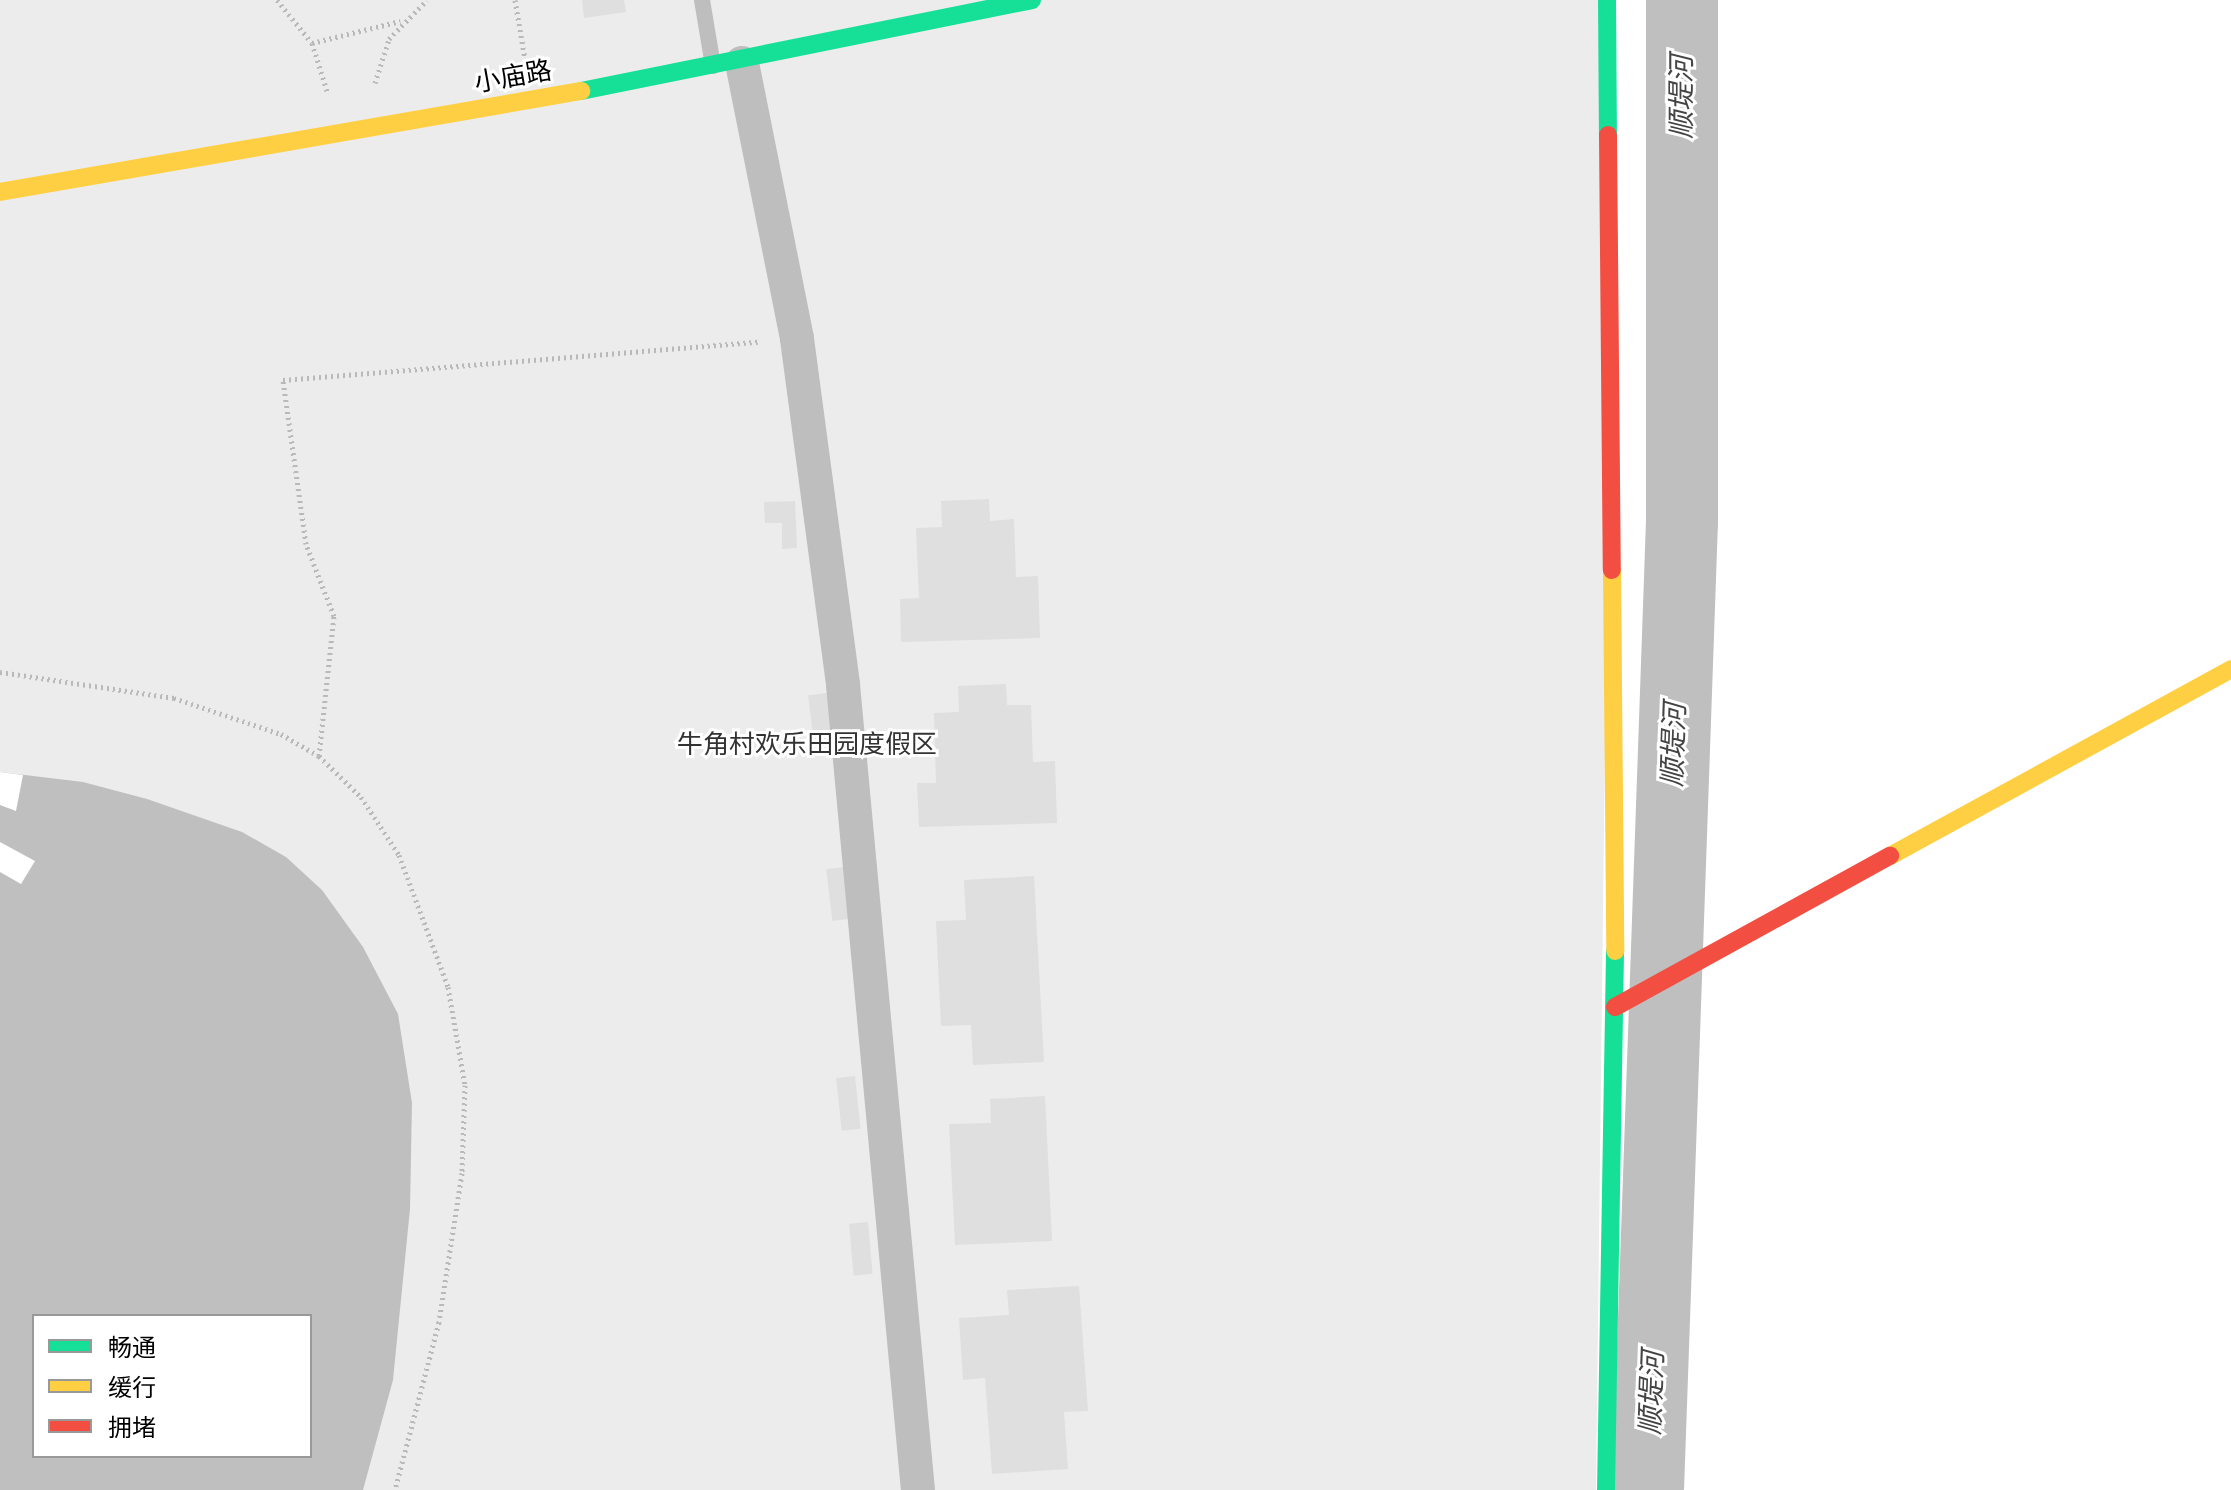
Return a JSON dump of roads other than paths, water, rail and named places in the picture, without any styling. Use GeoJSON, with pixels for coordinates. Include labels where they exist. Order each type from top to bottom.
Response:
{"type":"FeatureCollection","features":[{"type":"Feature","properties":{"kind":"street","name":"小庙路"},"geometry":{"type":"LineString","coordinates":[[0,192],[728,65],[1032,0]]}},
{"type":"Feature","properties":{"kind":"street"},"geometry":{"type":"LineString","coordinates":[[1606,1490],[1615,1007],[1607,0]]}},
{"type":"Feature","properties":{"kind":"street"},"geometry":{"type":"LineString","coordinates":[[728,65],[797,339],[843,685],[918,1490]]}},
{"type":"Feature","properties":{"kind":"street"},"geometry":{"type":"LineString","coordinates":[[1615,1007],[1793,906],[2231,669]]}},
{"type":"Feature","properties":{"kind":"lane"},"geometry":{"type":"LineString","coordinates":[[702,0],[728,65]]}},
{"type":"Feature","properties":{"kind":"waterway","name":"顺堤河"},"geometry":{"type":"LineString","coordinates":[[1648,1490],[1682,522],[1682,0]]}},
{"type":"Feature","properties":{"kind":"park label","name":"牛角村欢乐田园度假区"},"geometry":{"type":"Point","coordinates":[807,745]}}]}
